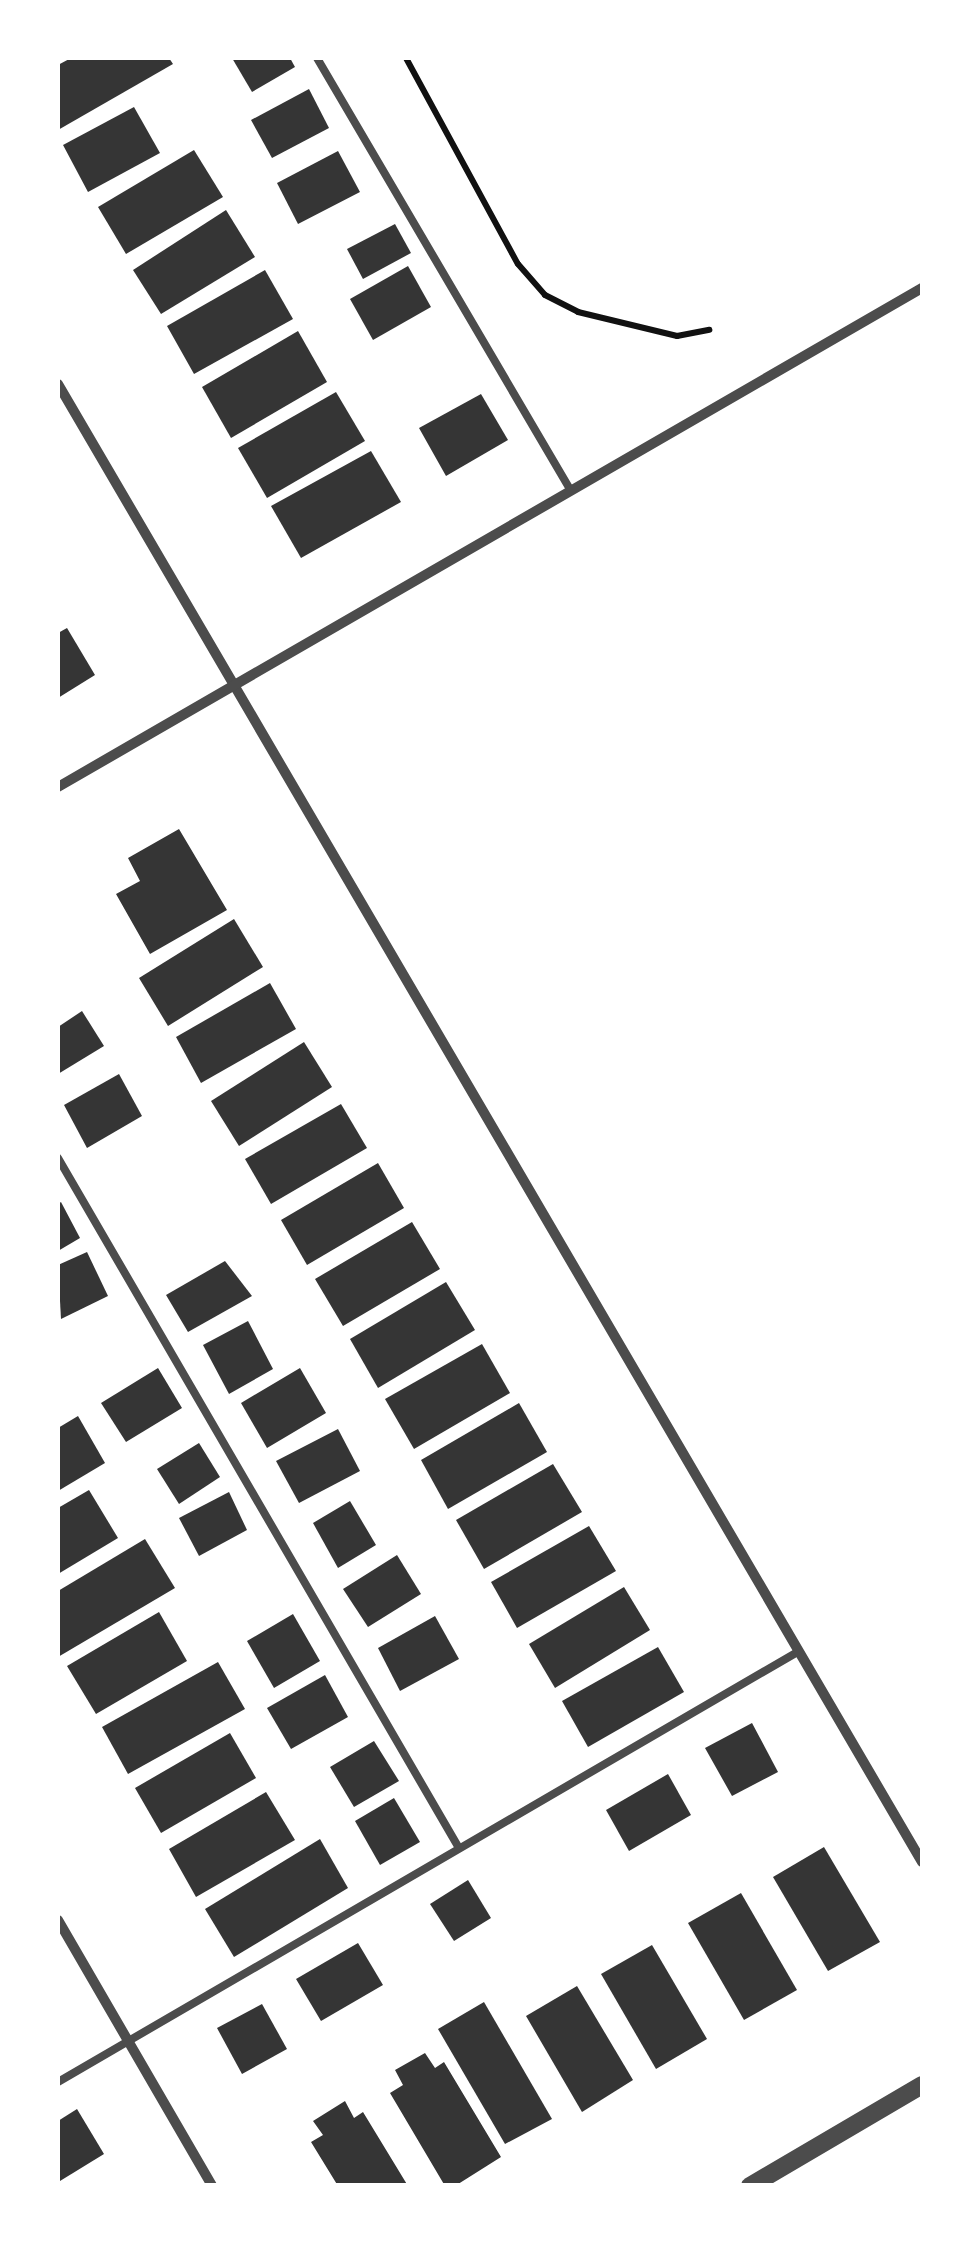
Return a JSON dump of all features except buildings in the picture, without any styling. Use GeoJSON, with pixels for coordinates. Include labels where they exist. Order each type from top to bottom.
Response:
{"type":"FeatureCollection","features":[{"type":"Feature","properties":{"kind":"street"},"geometry":{"type":"LineString","coordinates":[[58,787],[922,288]]}},
{"type":"Feature","properties":{"kind":"street"},"geometry":{"type":"LineString","coordinates":[[58,384],[922,1862]]}},
{"type":"Feature","properties":{"kind":"street"},"geometry":{"type":"LineString","coordinates":[[58,1920],[212,2186]]}},
{"type":"Feature","properties":{"kind":"street"},"geometry":{"type":"LineString","coordinates":[[750,2186],[922,2085]]}},
{"type":"Feature","properties":{"kind":"lane"},"geometry":{"type":"LineString","coordinates":[[317,58],[571,491]]}},
{"type":"Feature","properties":{"kind":"lane"},"geometry":{"type":"LineString","coordinates":[[58,1158],[459,1848]]}},
{"type":"Feature","properties":{"kind":"lane"},"geometry":{"type":"LineString","coordinates":[[58,2082],[799,1651]]}},
{"type":"Feature","properties":{"kind":"path"},"geometry":{"type":"LineString","coordinates":[[406,58],[518,264],[545,294],[578,312],[677,336],[709,330]]}}]}
